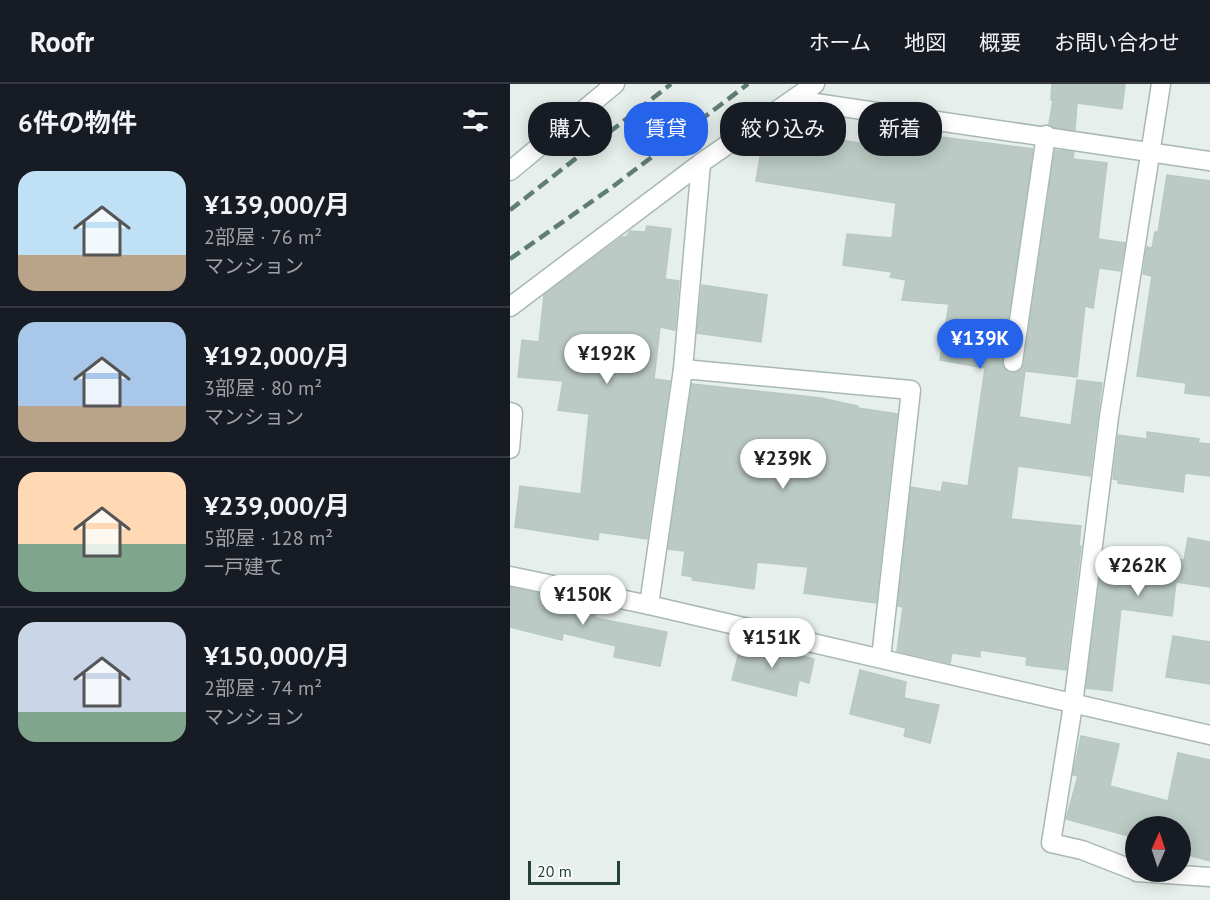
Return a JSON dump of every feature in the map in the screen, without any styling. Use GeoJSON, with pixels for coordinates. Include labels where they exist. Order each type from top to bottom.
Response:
{"type":"FeatureCollection","features":[{"type":"Feature","properties":{"kind":"street"},"geometry":{"type":"LineString","coordinates":[[510,171],[615,84]]}},
{"type":"Feature","properties":{"kind":"street"},"geometry":{"type":"LineString","coordinates":[[510,307],[701,163],[816,84]]}},
{"type":"Feature","properties":{"kind":"street"},"geometry":{"type":"LineString","coordinates":[[1125,867],[1082,850],[1051,843],[1073,705],[1109,417],[1161,84]]}},
{"type":"Feature","properties":{"kind":"street"},"geometry":{"type":"LineString","coordinates":[[795,100],[1046,135],[1210,161]]}},
{"type":"Feature","properties":{"kind":"street"},"geometry":{"type":"LineString","coordinates":[[1013,362],[1046,135]]}},
{"type":"Feature","properties":{"kind":"street"},"geometry":{"type":"LineString","coordinates":[[649,605],[683,369],[701,163]]}},
{"type":"Feature","properties":{"kind":"street"},"geometry":{"type":"LineString","coordinates":[[683,369],[911,390],[881,658]]}},
{"type":"Feature","properties":{"kind":"street"},"geometry":{"type":"LineString","coordinates":[[510,412],[513,412],[510,449]]}},
{"type":"Feature","properties":{"kind":"street"},"geometry":{"type":"LineString","coordinates":[[510,576],[649,605],[1210,735]]}},
{"type":"Feature","properties":{"kind":"street"},"geometry":{"type":"LineString","coordinates":[[1191,875],[1210,877]]}},
{"type":"Feature","properties":{"kind":"building"},"geometry":{"type":"Polygon","coordinates":[[[1052,84],[1125,84],[1122,109],[1077,103],[1075,130],[1053,127],[1049,124],[1053,100],[1051,100],[1052,84]]]}},
{"type":"Feature","properties":{"kind":"building"},"geometry":{"type":"Polygon","coordinates":[[[942,137],[1033,149],[1002,360],[1003,367],[1011,373],[1018,372],[1024,364],[1055,150],[1074,152],[1073,159],[1107,163],[1098,239],[1125,243],[1120,271],[1099,268],[1093,308],[1085,306],[1077,377],[1025,371],[1019,417],[1071,425],[1077,380],[1102,383],[1090,476],[1018,466],[1011,519],[1081,526],[1079,546],[1081,546],[1066,670],[1026,665],[1027,657],[980,650],[980,657],[952,653],[950,663],[897,651],[903,607],[898,606],[911,487],[941,492],[943,482],[968,486],[985,368],[940,360],[949,304],[902,300],[906,280],[890,277],[892,272],[843,265],[847,234],[892,238],[896,203],[756,181],[760,156],[846,156],[846,141],[858,143],[858,156],[942,156],[942,137]]]}},
{"type":"Feature","properties":{"kind":"building"},"geometry":{"type":"Polygon","coordinates":[[[1167,175],[1210,181],[1210,396],[1185,393],[1186,383],[1137,376],[1152,276],[1143,274],[1147,247],[1152,248],[1155,232],[1158,232],[1167,175]]]}},
{"type":"Feature","properties":{"kind":"building"},"geometry":{"type":"Polygon","coordinates":[[[647,226],[671,229],[665,279],[679,281],[675,330],[660,327],[654,379],[670,381],[647,539],[599,532],[598,540],[515,527],[520,486],[581,494],[589,414],[558,410],[563,381],[518,377],[522,340],[539,342],[544,295],[622,237],[626,237],[630,231],[645,232],[647,226]]]}},
{"type":"Feature","properties":{"kind":"building"},"geometry":{"type":"Polygon","coordinates":[[[702,285],[767,295],[761,342],[697,333],[702,285]]]}},
{"type":"Feature","properties":{"kind":"building"},"geometry":{"type":"Polygon","coordinates":[[[692,384],[821,398],[858,406],[858,408],[897,414],[876,603],[804,593],[808,567],[757,562],[754,589],[692,580],[693,577],[682,575],[685,551],[668,549],[692,384]]]}},
{"type":"Feature","properties":{"kind":"building"},"geometry":{"type":"Polygon","coordinates":[[[1147,432],[1199,439],[1198,443],[1210,444],[1210,476],[1185,473],[1183,492],[1118,483],[1118,480],[1113,479],[1118,435],[1147,439],[1147,432]]]}},
{"type":"Feature","properties":{"kind":"building"},"geometry":{"type":"Polygon","coordinates":[[[1188,538],[1210,542],[1210,587],[1176,582],[1172,616],[1121,609],[1112,691],[1086,688],[1104,549],[1184,560],[1188,538]]]}},
{"type":"Feature","properties":{"kind":"building"},"geometry":{"type":"Polygon","coordinates":[[[510,587],[598,606],[595,618],[667,632],[660,666],[614,657],[616,646],[563,633],[562,640],[510,627],[510,587]]]}},
{"type":"Feature","properties":{"kind":"building"},"geometry":{"type":"Polygon","coordinates":[[[1173,636],[1210,642],[1210,684],[1166,677],[1173,636]]]}},
{"type":"Feature","properties":{"kind":"building"},"geometry":{"type":"Polygon","coordinates":[[[742,641],[814,659],[809,683],[799,680],[796,696],[732,680],[742,641]]]}},
{"type":"Feature","properties":{"kind":"building"},"geometry":{"type":"Polygon","coordinates":[[[860,670],[906,682],[904,698],[939,705],[930,743],[904,736],[906,728],[850,714],[860,670]]]}},
{"type":"Feature","properties":{"kind":"building"},"geometry":{"type":"Polygon","coordinates":[[[1081,736],[1119,744],[1110,786],[1168,801],[1178,753],[1210,760],[1210,861],[1191,856],[1191,816],[1125,816],[1125,835],[1066,819],[1078,776],[1073,775],[1081,736]]]}},
{"type":"Feature","properties":{"kind":"railway"},"geometry":{"type":"LineString","coordinates":[[510,210],[671,84]]}},
{"type":"Feature","properties":{"kind":"railway"},"geometry":{"type":"LineString","coordinates":[[510,259],[611,188],[748,84]]}}]}
